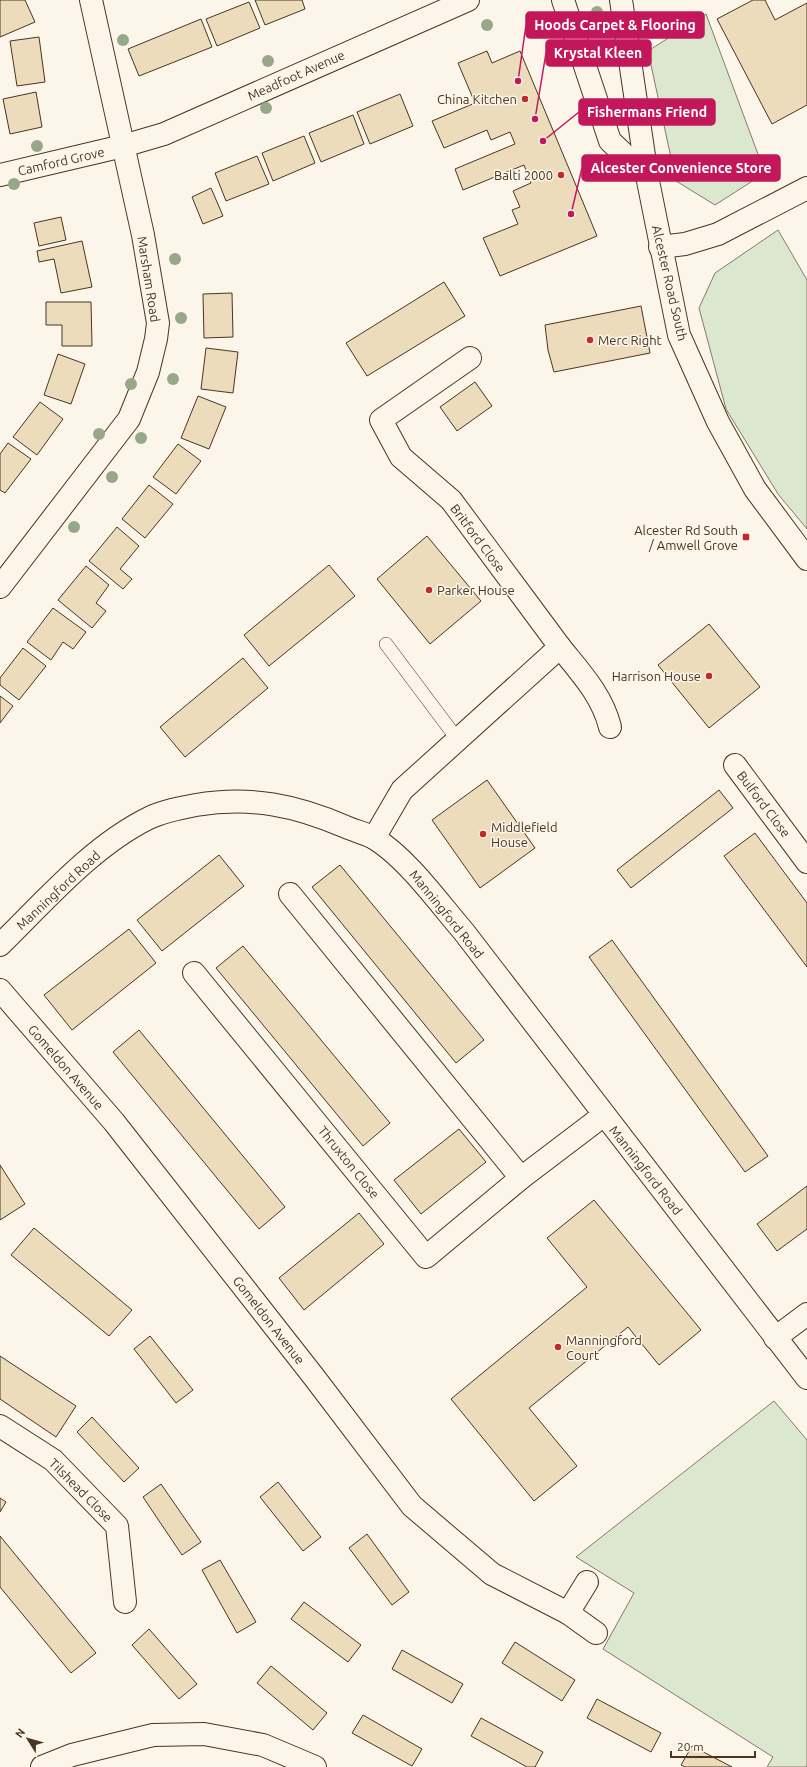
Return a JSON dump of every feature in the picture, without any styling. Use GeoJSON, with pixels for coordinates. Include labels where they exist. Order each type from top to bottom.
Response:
{"type":"FeatureCollection","features":[{"type":"Feature","properties":{"kind":"main road","name":"Marsham Road"},"geometry":{"type":"LineString","coordinates":[[0,587],[129,419],[148,372],[156,339],[158,323],[143,235],[91,0]]}},
{"type":"Feature","properties":{"kind":"main road","name":"Meadfoot Avenue"},"geometry":{"type":"LineString","coordinates":[[123,146],[164,134],[468,0]]}},
{"type":"Feature","properties":{"kind":"main road"},"geometry":{"type":"LineString","coordinates":[[563,0],[610,141],[646,176]]}},
{"type":"Feature","properties":{"kind":"main road","name":"Alcester Road South"},"geometry":{"type":"LineString","coordinates":[[621,0],[646,176],[679,335],[718,422],[755,489],[807,559]]}},
{"type":"Feature","properties":{"kind":"main road","name":"Camford Grove"},"geometry":{"type":"LineString","coordinates":[[0,175],[123,146]]}},
{"type":"Feature","properties":{"kind":"main road"},"geometry":{"type":"LineString","coordinates":[[660,247],[685,244],[718,234],[807,188]]}},
{"type":"Feature","properties":{"kind":"main road","name":"Britford Close"},"geometry":{"type":"LineString","coordinates":[[470,358],[381,420],[401,457],[450,500],[560,647]]}},
{"type":"Feature","properties":{"kind":"main road"},"geometry":{"type":"LineString","coordinates":[[374,838],[402,790],[560,647],[592,687],[606,710],[610,727]]}},
{"type":"Feature","properties":{"kind":"main road","name":"Bulford Close"},"geometry":{"type":"LineString","coordinates":[[735,765],[807,862]]}},
{"type":"Feature","properties":{"kind":"main road","name":"Manningford Road"},"geometry":{"type":"LineString","coordinates":[[0,945],[80,866],[119,837],[149,818],[172,809],[217,802],[260,802],[317,814],[374,838],[408,865],[464,932],[807,1378]]}},
{"type":"Feature","properties":{"kind":"main road"},"geometry":{"type":"LineString","coordinates":[[290,894],[521,1178]]}},
{"type":"Feature","properties":{"kind":"main road","name":"Thruxton Close"},"geometry":{"type":"LineString","coordinates":[[194,972],[426,1257],[521,1178],[604,1115]]}},
{"type":"Feature","properties":{"kind":"main road","name":"Gomeldon Avenue"},"geometry":{"type":"LineString","coordinates":[[0,990],[114,1122],[314,1377],[412,1506],[492,1574],[568,1613],[596,1633]]}},
{"type":"Feature","properties":{"kind":"main road"},"geometry":{"type":"LineString","coordinates":[[775,1338],[807,1314]]}},
{"type":"Feature","properties":{"kind":"main road","name":"Tilshead Close"},"geometry":{"type":"LineString","coordinates":[[0,1426],[53,1460],[117,1526],[126,1602]]}},
{"type":"Feature","properties":{"kind":"main road"},"geometry":{"type":"LineString","coordinates":[[568,1613],[587,1582]]}},
{"type":"Feature","properties":{"kind":"main road"},"geometry":{"type":"LineString","coordinates":[[42,1767],[72,1755],[153,1735],[204,1734],[263,1745],[315,1767]]}},
{"type":"Feature","properties":{"kind":"lane"},"geometry":{"type":"LineString","coordinates":[[386,644],[458,740]]}},
{"type":"Feature","properties":{"kind":"green space"},"geometry":{"type":"Polygon","coordinates":[[[706,14],[765,173],[715,205],[676,181],[648,51],[706,14]]]}},
{"type":"Feature","properties":{"kind":"green space"},"geometry":{"type":"Polygon","coordinates":[[[778,230],[807,280],[807,529],[778,494],[726,409],[699,308],[715,273],[778,230]]]}},
{"type":"Feature","properties":{"kind":"green space"},"geometry":{"type":"Polygon","coordinates":[[[774,1401],[807,1440],[807,1767],[767,1767],[773,1757],[603,1649],[634,1593],[576,1557],[774,1401]]]}},
{"type":"Feature","properties":{"kind":"building"},"geometry":{"type":"Polygon","coordinates":[[[0,0],[25,0],[35,22],[0,37],[0,0]]]}},
{"type":"Feature","properties":{"kind":"building"},"geometry":{"type":"Polygon","coordinates":[[[255,0],[302,0],[305,9],[265,25],[255,0]]]}},
{"type":"Feature","properties":{"kind":"building"},"geometry":{"type":"Polygon","coordinates":[[[753,0],[765,0],[775,20],[807,3],[807,105],[772,124],[717,19],[753,0]]]}},
{"type":"Feature","properties":{"kind":"building"},"geometry":{"type":"Polygon","coordinates":[[[249,2],[260,28],[217,46],[206,19],[249,2]]]}},
{"type":"Feature","properties":{"kind":"building"},"geometry":{"type":"Polygon","coordinates":[[[201,19],[212,47],[139,76],[128,49],[201,19]]]}},
{"type":"Feature","properties":{"kind":"building"},"geometry":{"type":"Polygon","coordinates":[[[39,37],[45,82],[17,86],[10,41],[39,37]]]}},
{"type":"Feature","properties":{"kind":"building"},"geometry":{"type":"Polygon","coordinates":[[[487,51],[492,63],[520,51],[597,236],[500,276],[483,238],[518,224],[512,210],[520,207],[513,191],[531,183],[524,165],[463,190],[455,169],[515,144],[510,132],[491,140],[487,130],[444,148],[432,121],[475,103],[458,63],[487,51]]]}},
{"type":"Feature","properties":{"kind":"building"},"geometry":{"type":"Polygon","coordinates":[[[36,92],[42,127],[10,134],[3,99],[36,92]]]}},
{"type":"Feature","properties":{"kind":"building"},"geometry":{"type":"Polygon","coordinates":[[[400,94],[413,126],[370,144],[357,112],[400,94]]]}},
{"type":"Feature","properties":{"kind":"building"},"geometry":{"type":"Polygon","coordinates":[[[353,115],[364,144],[321,162],[309,133],[353,115]]]}},
{"type":"Feature","properties":{"kind":"building"},"geometry":{"type":"Polygon","coordinates":[[[304,136],[315,163],[273,181],[262,153],[304,136]]]}},
{"type":"Feature","properties":{"kind":"building"},"geometry":{"type":"Polygon","coordinates":[[[257,156],[269,184],[226,201],[215,173],[257,156]]]}},
{"type":"Feature","properties":{"kind":"building"},"geometry":{"type":"Polygon","coordinates":[[[211,188],[223,216],[203,224],[192,197],[211,188]]]}},
{"type":"Feature","properties":{"kind":"building"},"geometry":{"type":"Polygon","coordinates":[[[61,217],[66,240],[39,246],[34,223],[61,217]]]}},
{"type":"Feature","properties":{"kind":"building"},"geometry":{"type":"Polygon","coordinates":[[[82,241],[92,287],[61,293],[54,259],[39,262],[37,251],[82,241]]]}},
{"type":"Feature","properties":{"kind":"building"},"geometry":{"type":"Polygon","coordinates":[[[444,282],[465,316],[367,376],[346,343],[444,282]]]}},
{"type":"Feature","properties":{"kind":"building"},"geometry":{"type":"Polygon","coordinates":[[[232,293],[233,337],[204,338],[203,294],[232,293]]]}},
{"type":"Feature","properties":{"kind":"building"},"geometry":{"type":"Polygon","coordinates":[[[46,302],[91,302],[92,346],[62,346],[62,325],[46,325],[46,302]]]}},
{"type":"Feature","properties":{"kind":"building"},"geometry":{"type":"Polygon","coordinates":[[[641,306],[650,353],[554,372],[548,350],[545,325],[641,306]]]}},
{"type":"Feature","properties":{"kind":"building"},"geometry":{"type":"Polygon","coordinates":[[[206,348],[238,352],[233,393],[201,389],[206,348]]]}},
{"type":"Feature","properties":{"kind":"building"},"geometry":{"type":"Polygon","coordinates":[[[58,354],[85,364],[71,404],[44,395],[58,354]]]}},
{"type":"Feature","properties":{"kind":"building"},"geometry":{"type":"Polygon","coordinates":[[[475,382],[492,406],[457,431],[440,407],[475,382]]]}},
{"type":"Feature","properties":{"kind":"building"},"geometry":{"type":"Polygon","coordinates":[[[198,396],[226,407],[209,449],[181,438],[198,396]]]}},
{"type":"Feature","properties":{"kind":"building"},"geometry":{"type":"Polygon","coordinates":[[[40,402],[63,419],[37,455],[13,437],[40,402]]]}},
{"type":"Feature","properties":{"kind":"building"},"geometry":{"type":"Polygon","coordinates":[[[8,443],[31,459],[5,493],[0,490],[0,454],[8,443]]]}},
{"type":"Feature","properties":{"kind":"building"},"geometry":{"type":"Polygon","coordinates":[[[178,444],[201,461],[176,494],[153,477],[178,444]]]}},
{"type":"Feature","properties":{"kind":"building"},"geometry":{"type":"Polygon","coordinates":[[[149,485],[173,504],[145,538],[122,519],[149,485]]]}},
{"type":"Feature","properties":{"kind":"building"},"geometry":{"type":"Polygon","coordinates":[[[117,527],[139,546],[120,569],[132,579],[123,589],[89,561],[117,527]]]}},
{"type":"Feature","properties":{"kind":"building","name":"Parker House"},"geometry":{"type":"Polygon","coordinates":[[[427,536],[481,601],[430,644],[377,579],[427,536]]]}},
{"type":"Feature","properties":{"kind":"building"},"geometry":{"type":"Polygon","coordinates":[[[329,565],[355,596],[269,666],[244,635],[329,565]]]}},
{"type":"Feature","properties":{"kind":"building"},"geometry":{"type":"Polygon","coordinates":[[[86,566],[109,585],[96,603],[106,611],[92,628],[58,600],[86,566]]]}},
{"type":"Feature","properties":{"kind":"building"},"geometry":{"type":"Polygon","coordinates":[[[53,608],[86,632],[73,649],[63,642],[51,660],[27,642],[53,608]]]}},
{"type":"Feature","properties":{"kind":"building","name":"Harrison House"},"geometry":{"type":"Polygon","coordinates":[[[709,624],[760,687],[709,728],[658,665],[709,624]]]}},
{"type":"Feature","properties":{"kind":"building"},"geometry":{"type":"Polygon","coordinates":[[[23,648],[46,666],[19,700],[0,685],[0,678],[23,648]]]}},
{"type":"Feature","properties":{"kind":"building"},"geometry":{"type":"Polygon","coordinates":[[[243,658],[268,688],[185,757],[160,727],[243,658]]]}},
{"type":"Feature","properties":{"kind":"building"},"geometry":{"type":"Polygon","coordinates":[[[0,696],[13,706],[0,723],[0,696]]]}},
{"type":"Feature","properties":{"kind":"building","name":"Middlefield House"},"geometry":{"type":"Polygon","coordinates":[[[487,780],[535,848],[480,888],[432,820],[487,780]]]}},
{"type":"Feature","properties":{"kind":"building"},"geometry":{"type":"Polygon","coordinates":[[[719,790],[733,808],[631,888],[617,870],[719,790]]]}},
{"type":"Feature","properties":{"kind":"building"},"geometry":{"type":"Polygon","coordinates":[[[755,833],[807,903],[807,967],[724,856],[755,833]]]}},
{"type":"Feature","properties":{"kind":"building"},"geometry":{"type":"Polygon","coordinates":[[[219,855],[244,886],[162,951],[137,920],[219,855]]]}},
{"type":"Feature","properties":{"kind":"building"},"geometry":{"type":"Polygon","coordinates":[[[340,865],[484,1040],[456,1063],[312,887],[340,865]]]}},
{"type":"Feature","properties":{"kind":"building"},"geometry":{"type":"Polygon","coordinates":[[[129,929],[156,963],[72,1030],[44,995],[129,929]]]}},
{"type":"Feature","properties":{"kind":"building"},"geometry":{"type":"Polygon","coordinates":[[[612,940],[768,1156],[745,1172],[589,957],[612,940]]]}},
{"type":"Feature","properties":{"kind":"building"},"geometry":{"type":"Polygon","coordinates":[[[243,946],[390,1123],[363,1146],[216,968],[243,946]]]}},
{"type":"Feature","properties":{"kind":"building"},"geometry":{"type":"Polygon","coordinates":[[[139,1030],[285,1207],[259,1229],[113,1052],[139,1030]]]}},
{"type":"Feature","properties":{"kind":"building"},"geometry":{"type":"Polygon","coordinates":[[[459,1129],[486,1162],[421,1214],[394,1180],[459,1129]]]}},
{"type":"Feature","properties":{"kind":"building"},"geometry":{"type":"Polygon","coordinates":[[[0,1165],[25,1204],[0,1220],[0,1165]]]}},
{"type":"Feature","properties":{"kind":"building"},"geometry":{"type":"Polygon","coordinates":[[[807,1186],[807,1229],[777,1251],[757,1224],[807,1186]]]}},
{"type":"Feature","properties":{"kind":"building","name":"Manningford Court"},"geometry":{"type":"Polygon","coordinates":[[[594,1200],[701,1330],[659,1365],[628,1327],[529,1408],[577,1466],[534,1501],[451,1399],[587,1287],[547,1238],[594,1200]]]}},
{"type":"Feature","properties":{"kind":"building"},"geometry":{"type":"Polygon","coordinates":[[[359,1213],[384,1244],[304,1310],[279,1278],[359,1213]]]}},
{"type":"Feature","properties":{"kind":"building"},"geometry":{"type":"Polygon","coordinates":[[[34,1228],[132,1310],[109,1336],[11,1255],[34,1228]]]}},
{"type":"Feature","properties":{"kind":"building"},"geometry":{"type":"Polygon","coordinates":[[[150,1336],[193,1390],[176,1403],[134,1349],[150,1336]]]}},
{"type":"Feature","properties":{"kind":"building"},"geometry":{"type":"Polygon","coordinates":[[[0,1356],[76,1406],[56,1437],[0,1399],[0,1356]]]}},
{"type":"Feature","properties":{"kind":"building"},"geometry":{"type":"Polygon","coordinates":[[[92,1417],[139,1468],[124,1482],[77,1432],[92,1417]]]}},
{"type":"Feature","properties":{"kind":"building"},"geometry":{"type":"Polygon","coordinates":[[[278,1482],[321,1537],[303,1551],[260,1497],[278,1482]]]}},
{"type":"Feature","properties":{"kind":"building"},"geometry":{"type":"Polygon","coordinates":[[[161,1484],[201,1542],[182,1555],[143,1497],[161,1484]]]}},
{"type":"Feature","properties":{"kind":"building"},"geometry":{"type":"Polygon","coordinates":[[[0,1498],[6,1502],[0,1512],[0,1498]]]}},
{"type":"Feature","properties":{"kind":"building"},"geometry":{"type":"Polygon","coordinates":[[[367,1534],[409,1592],[392,1605],[349,1548],[367,1534]]]}},
{"type":"Feature","properties":{"kind":"building"},"geometry":{"type":"Polygon","coordinates":[[[0,1536],[96,1653],[71,1673],[0,1587],[0,1536]]]}},
{"type":"Feature","properties":{"kind":"building"},"geometry":{"type":"Polygon","coordinates":[[[220,1560],[256,1622],[237,1633],[202,1570],[220,1560]]]}},
{"type":"Feature","properties":{"kind":"building"},"geometry":{"type":"Polygon","coordinates":[[[304,1602],[361,1645],[348,1662],[291,1619],[304,1602]]]}},
{"type":"Feature","properties":{"kind":"building"},"geometry":{"type":"Polygon","coordinates":[[[149,1629],[197,1684],[179,1699],[132,1645],[149,1629]]]}},
{"type":"Feature","properties":{"kind":"building"},"geometry":{"type":"Polygon","coordinates":[[[515,1642],[575,1680],[562,1701],[502,1663],[515,1642]]]}},
{"type":"Feature","properties":{"kind":"building"},"geometry":{"type":"Polygon","coordinates":[[[402,1650],[463,1684],[452,1703],[392,1669],[402,1650]]]}},
{"type":"Feature","properties":{"kind":"building"},"geometry":{"type":"Polygon","coordinates":[[[271,1666],[327,1713],[313,1730],[257,1683],[271,1666]]]}},
{"type":"Feature","properties":{"kind":"building"},"geometry":{"type":"Polygon","coordinates":[[[597,1699],[661,1733],[651,1752],[587,1718],[597,1699]]]}},
{"type":"Feature","properties":{"kind":"building"},"geometry":{"type":"Polygon","coordinates":[[[363,1715],[422,1749],[412,1766],[352,1733],[363,1715]]]}},
{"type":"Feature","properties":{"kind":"building"},"geometry":{"type":"Polygon","coordinates":[[[481,1718],[543,1752],[535,1767],[527,1767],[471,1736],[481,1718]]]}},
{"type":"Feature","properties":{"kind":"building"},"geometry":{"type":"Polygon","coordinates":[[[692,1746],[732,1767],[685,1767],[681,1765],[692,1746]]]}},
{"type":"Feature","properties":{"kind":"place","name":"Hoods Carpet & Flooring"},"geometry":{"type":"Point","coordinates":[518,81]}},
{"type":"Feature","properties":{"kind":"place","name":"China Kitchen"},"geometry":{"type":"Point","coordinates":[525,99]}},
{"type":"Feature","properties":{"kind":"place","name":"Krystal Kleen"},"geometry":{"type":"Point","coordinates":[535,119]}},
{"type":"Feature","properties":{"kind":"place","name":"Fishermans Friend"},"geometry":{"type":"Point","coordinates":[543,141]}},
{"type":"Feature","properties":{"kind":"place","name":"Balti 2000"},"geometry":{"type":"Point","coordinates":[561,175]}},
{"type":"Feature","properties":{"kind":"place","name":"Alcester Convenience Store"},"geometry":{"type":"Point","coordinates":[571,214]}},
{"type":"Feature","properties":{"kind":"place","name":"Merc Right"},"geometry":{"type":"Point","coordinates":[590,340]}},
{"type":"Feature","properties":{"kind":"place","name":"Alcester Rd South / Amwell Grove"},"geometry":{"type":"Point","coordinates":[746,537]}},
{"type":"Feature","properties":{"kind":"place","name":"Parker House"},"geometry":{"type":"Point","coordinates":[429,590]}},
{"type":"Feature","properties":{"kind":"place","name":"Harrison House"},"geometry":{"type":"Point","coordinates":[709,676]}},
{"type":"Feature","properties":{"kind":"place","name":"Middlefield House"},"geometry":{"type":"Point","coordinates":[483,834]}},
{"type":"Feature","properties":{"kind":"place","name":"Manningford Court"},"geometry":{"type":"Point","coordinates":[558,1347]}}]}
